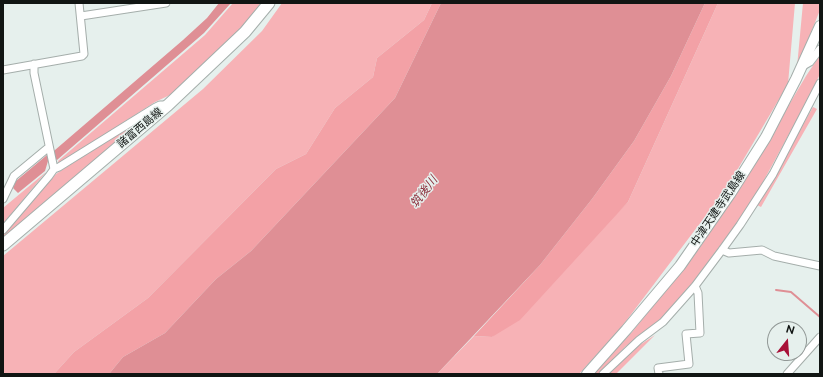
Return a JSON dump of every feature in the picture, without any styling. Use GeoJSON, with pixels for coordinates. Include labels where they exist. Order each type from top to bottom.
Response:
{"type":"FeatureCollection","features":[{"type":"Feature","properties":{"kind":"main road","name":"諸富西島線"},"geometry":{"type":"LineString","coordinates":[[3,245],[168,105],[245,32],[269,3]]}},
{"type":"Feature","properties":{"kind":"main road","name":"中津天建寺武島線"},"geometry":{"type":"LineString","coordinates":[[587,374],[680,266],[730,194],[766,137],[803,66],[820,26]]}},
{"type":"Feature","properties":{"kind":"street"},"geometry":{"type":"LineString","coordinates":[[3,70],[82,56],[84,54],[79,3]]}},
{"type":"Feature","properties":{"kind":"street"},"geometry":{"type":"LineString","coordinates":[[81,16],[166,3]]}},
{"type":"Feature","properties":{"kind":"street"},"geometry":{"type":"LineString","coordinates":[[803,66],[810,62],[820,49]]}},
{"type":"Feature","properties":{"kind":"street"},"geometry":{"type":"LineString","coordinates":[[34,64],[34,72],[54,169]]}},
{"type":"Feature","properties":{"kind":"street"},"geometry":{"type":"LineString","coordinates":[[603,374],[639,340],[663,322],[695,286],[722,250],[773,174],[820,83]]}},
{"type":"Feature","properties":{"kind":"street"},"geometry":{"type":"LineString","coordinates":[[3,230],[54,169],[60,167],[154,108],[160,105],[168,105]]}},
{"type":"Feature","properties":{"kind":"street"},"geometry":{"type":"LineString","coordinates":[[3,199],[14,176],[50,150]]}},
{"type":"Feature","properties":{"kind":"street"},"geometry":{"type":"LineString","coordinates":[[722,250],[729,253],[762,250],[774,256],[819,263]]}},
{"type":"Feature","properties":{"kind":"street"},"geometry":{"type":"LineString","coordinates":[[659,374],[658,368],[689,364],[686,334],[700,333],[698,293],[695,286]]}},
{"type":"Feature","properties":{"kind":"street"},"geometry":{"type":"LineString","coordinates":[[787,374],[820,337]]}},
{"type":"Feature","properties":{"kind":"shaded area"},"geometry":{"type":"Polygon","coordinates":[[[233,3],[261,3],[240,29],[170,95],[155,102],[59,164],[58,161],[205,35],[233,3]]]}},
{"type":"Feature","properties":{"kind":"shaded area"},"geometry":{"type":"Polygon","coordinates":[[[282,3],[432,3],[424,20],[377,58],[373,77],[335,108],[306,154],[276,169],[148,298],[74,352],[54,374],[3,374],[3,256],[203,89],[262,31],[282,3]]]}},
{"type":"Feature","properties":{"kind":"shaded area"},"geometry":{"type":"Polygon","coordinates":[[[432,3],[441,3],[395,98],[251,251],[216,279],[165,333],[123,357],[109,374],[54,374],[74,352],[148,298],[276,169],[306,154],[335,108],[373,77],[377,58],[424,20],[432,3]]]}},
{"type":"Feature","properties":{"kind":"shaded area"},"geometry":{"type":"Polygon","coordinates":[[[705,3],[718,3],[628,202],[520,320],[492,337],[474,336],[540,265],[592,199],[634,141],[671,76],[705,3]]]}},
{"type":"Feature","properties":{"kind":"shaded area"},"geometry":{"type":"Polygon","coordinates":[[[718,3],[795,3],[788,84],[726,189],[620,329],[579,374],[437,374],[474,336],[492,337],[628,202],[718,3]]]}},
{"type":"Feature","properties":{"kind":"shaded area"},"geometry":{"type":"Polygon","coordinates":[[[803,3],[820,3],[820,10],[797,67],[803,3]]]}},
{"type":"Feature","properties":{"kind":"shaded area"},"geometry":{"type":"Polygon","coordinates":[[[820,55],[820,74],[751,204],[692,284],[661,320],[625,347],[599,374],[593,374],[632,332],[683,269],[735,196],[820,55]]]}},
{"type":"Feature","properties":{"kind":"shaded area"},"geometry":{"type":"Polygon","coordinates":[[[813,107],[817,109],[761,207],[757,205],[813,107]]]}},
{"type":"Feature","properties":{"kind":"shaded area"},"geometry":{"type":"Polygon","coordinates":[[[151,112],[3,238],[3,234],[56,174],[151,112]]]}},
{"type":"Feature","properties":{"kind":"shaded area"},"geometry":{"type":"Polygon","coordinates":[[[46,172],[3,224],[3,208],[46,172]]]}},
{"type":"Feature","properties":{"kind":"shaded area"},"geometry":{"type":"Polygon","coordinates":[[[655,335],[616,374],[607,374],[629,352],[655,335]]]}},
{"type":"Feature","properties":{"kind":"water"},"geometry":{"type":"Polygon","coordinates":[[[219,3],[231,3],[204,33],[57,160],[54,158],[48,161],[45,171],[18,193],[13,188],[16,181],[47,155],[48,156],[183,40],[207,18],[219,3]]]}},
{"type":"Feature","properties":{"kind":"water","name":"筑後川"},"geometry":{"type":"Polygon","coordinates":[[[441,3],[705,3],[671,76],[634,141],[592,199],[540,265],[437,374],[109,374],[123,357],[165,333],[216,279],[251,251],[395,98],[441,3]]]}},
{"type":"Feature","properties":{"kind":"waterway"},"geometry":{"type":"LineString","coordinates":[[776,290],[791,292],[820,317]]}}]}
